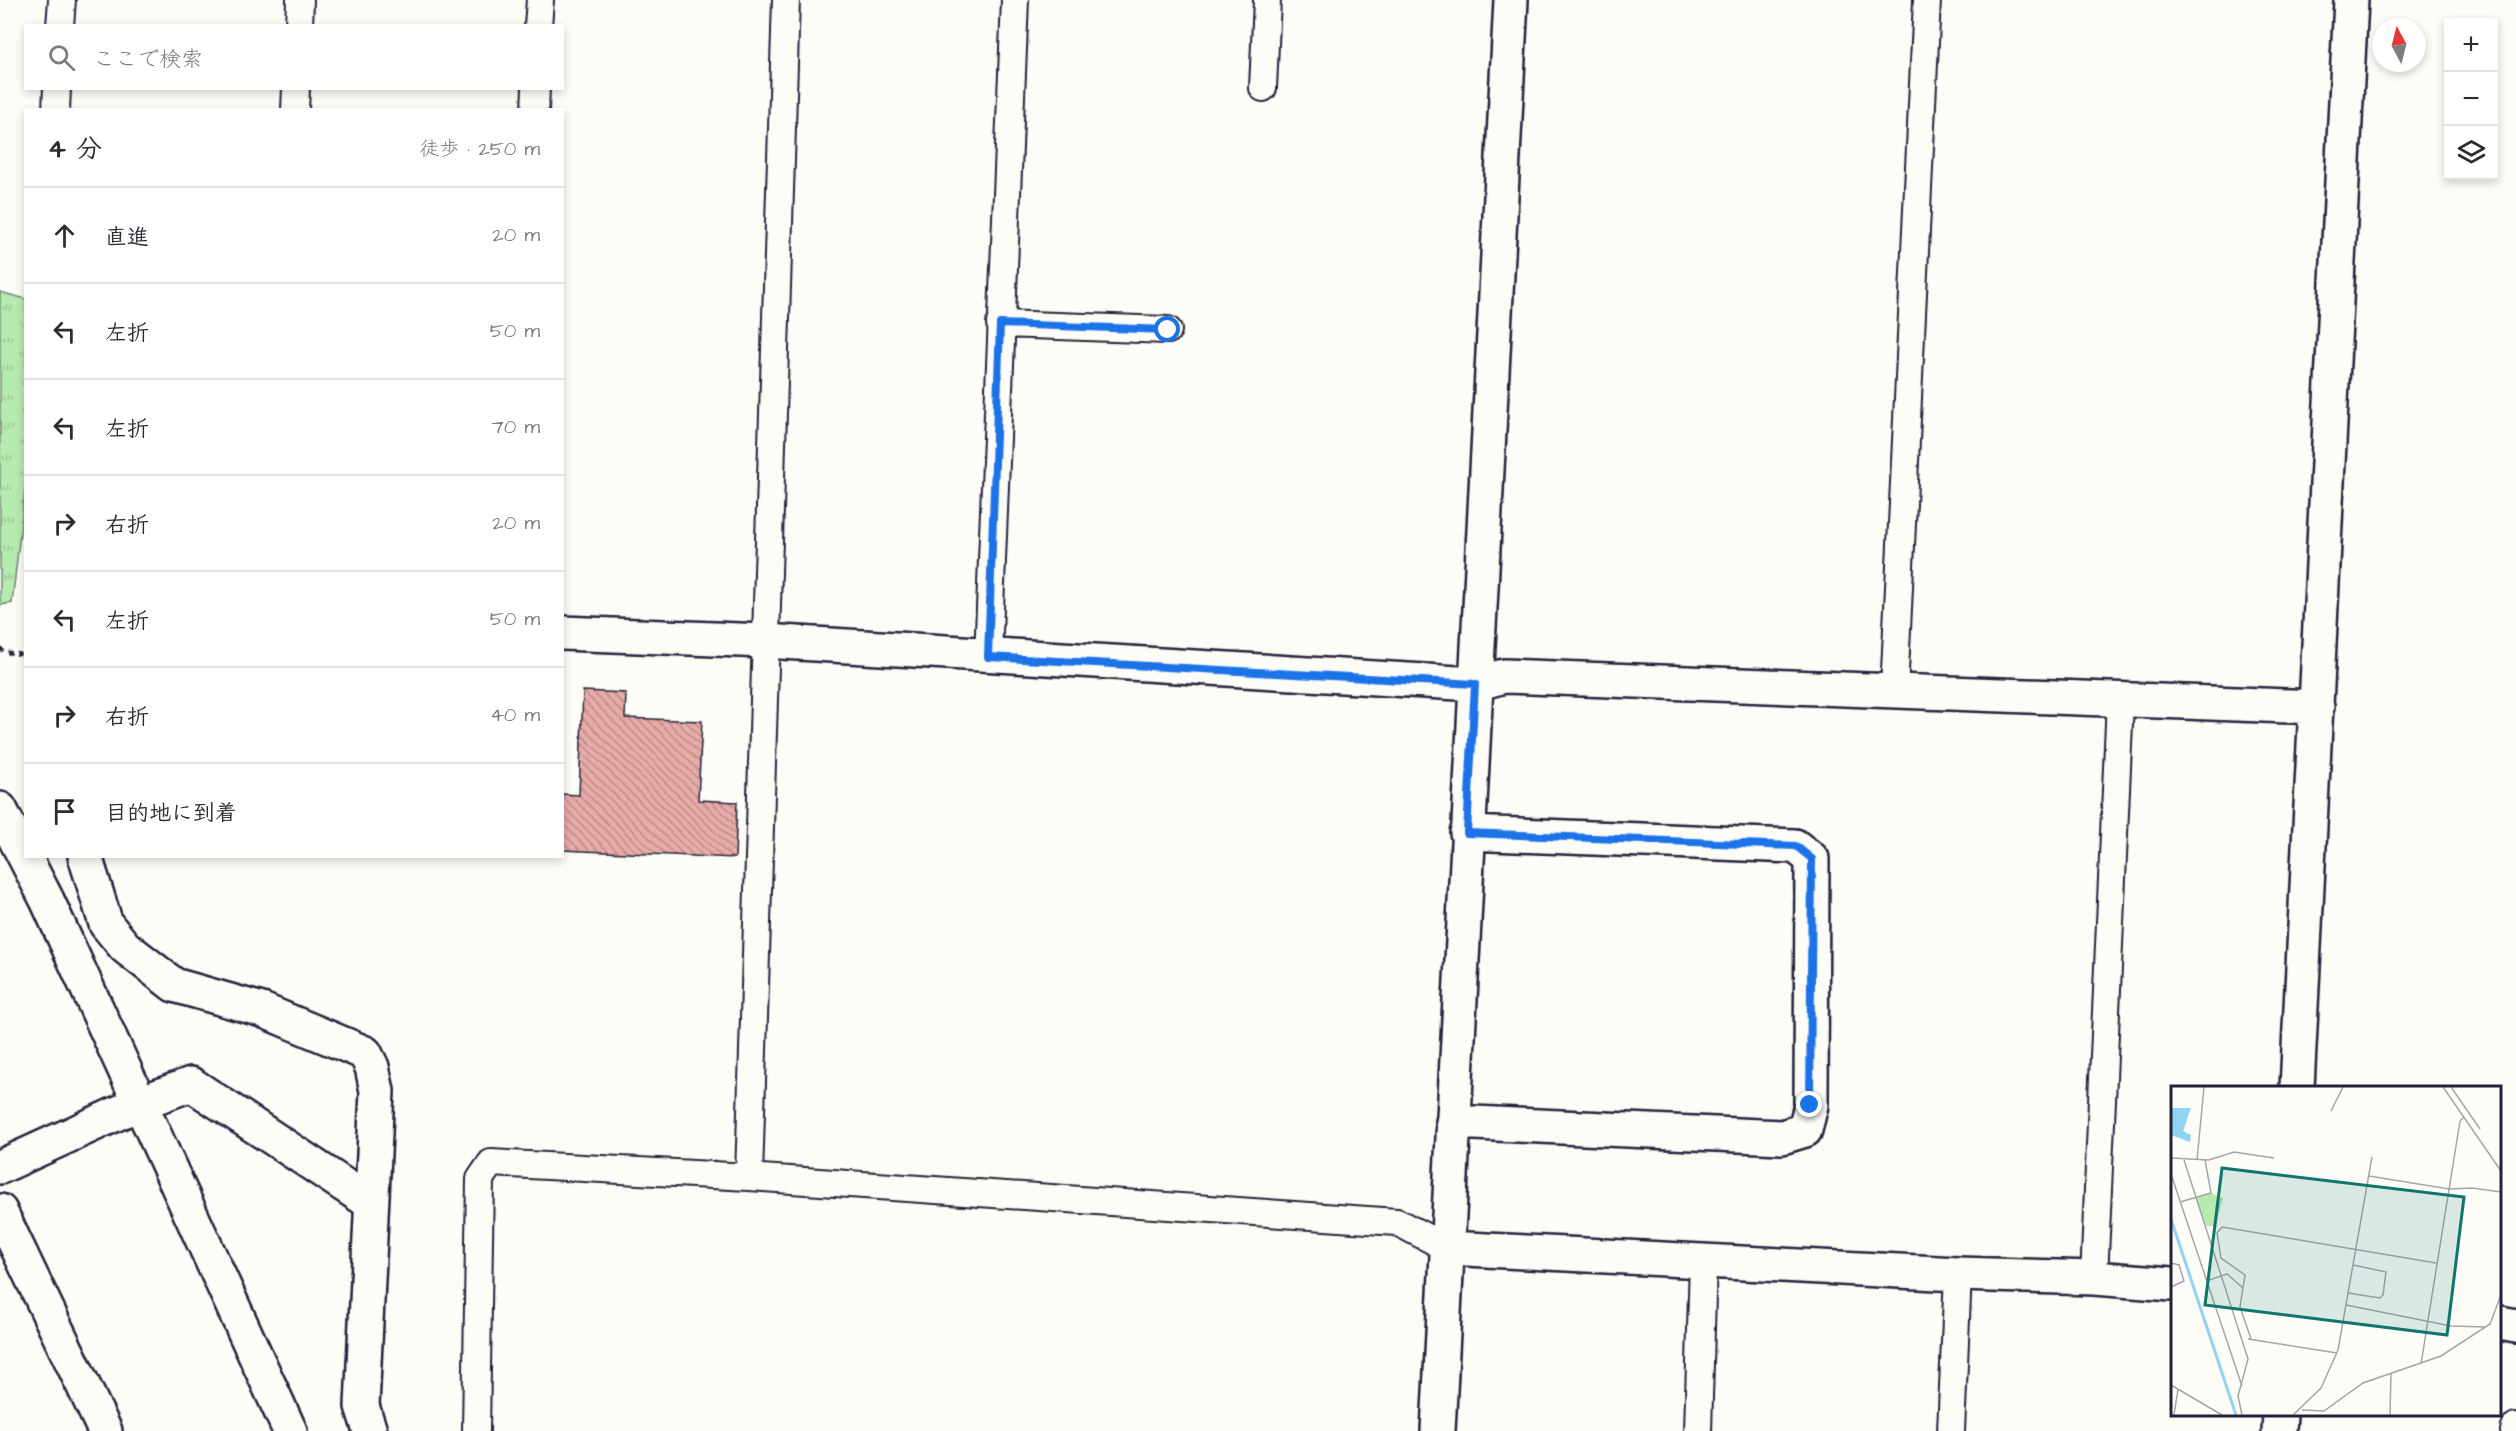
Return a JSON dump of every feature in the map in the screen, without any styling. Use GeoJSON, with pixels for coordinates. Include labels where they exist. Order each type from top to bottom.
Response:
{"type":"FeatureCollection","features":[{"type":"Feature","properties":{"kind":"street"},"geometry":{"type":"LineString","coordinates":[[1437,1431],[1511,0]]}},
{"type":"Feature","properties":{"kind":"street"},"geometry":{"type":"LineString","coordinates":[[2297,1086],[2351,0]]}},
{"type":"Feature","properties":{"kind":"street"},"geometry":{"type":"LineString","coordinates":[[564,633],[765,641],[988,657],[1475,684],[1504,676],[2317,707]]}},
{"type":"Feature","properties":{"kind":"street"},"geometry":{"type":"LineString","coordinates":[[0,809],[24,855]]}},
{"type":"Feature","properties":{"kind":"street"},"geometry":{"type":"LineString","coordinates":[[1453,1122],[1782,1137],[1805,1131],[1810,1105],[1812,859],[1796,846],[1467,833]]}},
{"type":"Feature","properties":{"kind":"street"},"geometry":{"type":"LineString","coordinates":[[25,858],[47,900],[290,1431]]}},
{"type":"Feature","properties":{"kind":"street"},"geometry":{"type":"LineString","coordinates":[[86,858],[106,924],[124,947],[174,985],[262,1010],[365,1053],[372,1067],[376,1091],[362,1406],[370,1431]]}},
{"type":"Feature","properties":{"kind":"street"},"geometry":{"type":"LineString","coordinates":[[0,1167],[140,1103],[191,1084],[371,1203]]}},
{"type":"Feature","properties":{"kind":"street"},"geometry":{"type":"LineString","coordinates":[[0,1211],[105,1431]]}},
{"type":"Feature","properties":{"kind":"street"},"geometry":{"type":"LineString","coordinates":[[1446,1248],[1958,1274],[2094,1278],[2171,1284]]}},
{"type":"Feature","properties":{"kind":"street"},"geometry":{"type":"LineString","coordinates":[[2501,1323],[2516,1326]]}},
{"type":"Feature","properties":{"kind":"street"},"geometry":{"type":"LineString","coordinates":[[2279,1431],[2280,1416]]}},
{"type":"Feature","properties":{"kind":"lane"},"geometry":{"type":"LineString","coordinates":[[60,24],[62,0]]}},
{"type":"Feature","properties":{"kind":"lane"},"geometry":{"type":"LineString","coordinates":[[299,24],[300,0]]}},
{"type":"Feature","properties":{"kind":"lane"},"geometry":{"type":"LineString","coordinates":[[538,24],[540,0]]}},
{"type":"Feature","properties":{"kind":"lane"},"geometry":{"type":"LineString","coordinates":[[749,1177],[786,0]]}},
{"type":"Feature","properties":{"kind":"lane"},"geometry":{"type":"LineString","coordinates":[[988,657],[1015,0]]}},
{"type":"Feature","properties":{"kind":"lane"},"geometry":{"type":"LineString","coordinates":[[1263,88],[1267,0]]}},
{"type":"Feature","properties":{"kind":"lane"},"geometry":{"type":"LineString","coordinates":[[1894,692],[1927,0]]}},
{"type":"Feature","properties":{"kind":"lane"},"geometry":{"type":"LineString","coordinates":[[56,108],[57,90]]}},
{"type":"Feature","properties":{"kind":"lane"},"geometry":{"type":"LineString","coordinates":[[296,90],[296,108]]}},
{"type":"Feature","properties":{"kind":"lane"},"geometry":{"type":"LineString","coordinates":[[535,108],[536,90]]}},
{"type":"Feature","properties":{"kind":"lane"},"geometry":{"type":"LineString","coordinates":[[1000,324],[1168,330]]}},
{"type":"Feature","properties":{"kind":"lane"},"geometry":{"type":"LineString","coordinates":[[2094,1278],[2120,701]]}},
{"type":"Feature","properties":{"kind":"lane"},"geometry":{"type":"LineString","coordinates":[[476,1431],[480,1179],[491,1163],[749,1177],[1397,1222],[1446,1248]]}},
{"type":"Feature","properties":{"kind":"lane"},"geometry":{"type":"LineString","coordinates":[[1698,1431],[1703,1261]]}},
{"type":"Feature","properties":{"kind":"lane"},"geometry":{"type":"LineString","coordinates":[[1951,1431],[1958,1274]]}},
{"type":"Feature","properties":{"kind":"lane"},"geometry":{"type":"LineString","coordinates":[[2514,1431],[2516,1426]]}},
{"type":"Feature","properties":{"kind":"path"},"geometry":{"type":"LineString","coordinates":[[0,648],[4,652],[24,655]]}},
{"type":"Feature","properties":{"kind":"green space"},"geometry":{"type":"Polygon","coordinates":[[[0,292],[24,298],[24,498],[12,603],[0,605],[0,292]]]}},
{"type":"Feature","properties":{"kind":"building"},"geometry":{"type":"Polygon","coordinates":[[[583,691],[626,693],[625,718],[702,721],[698,800],[737,802],[735,858],[564,850],[564,794],[579,795],[583,691]]]}},
{"type":"Feature","properties":{"kind":"route"},"geometry":{"type":"LineString","coordinates":[[1168,330],[1000,324],[988,657],[1475,684],[1467,833],[1796,846],[1812,859],[1810,1105]]}}]}
